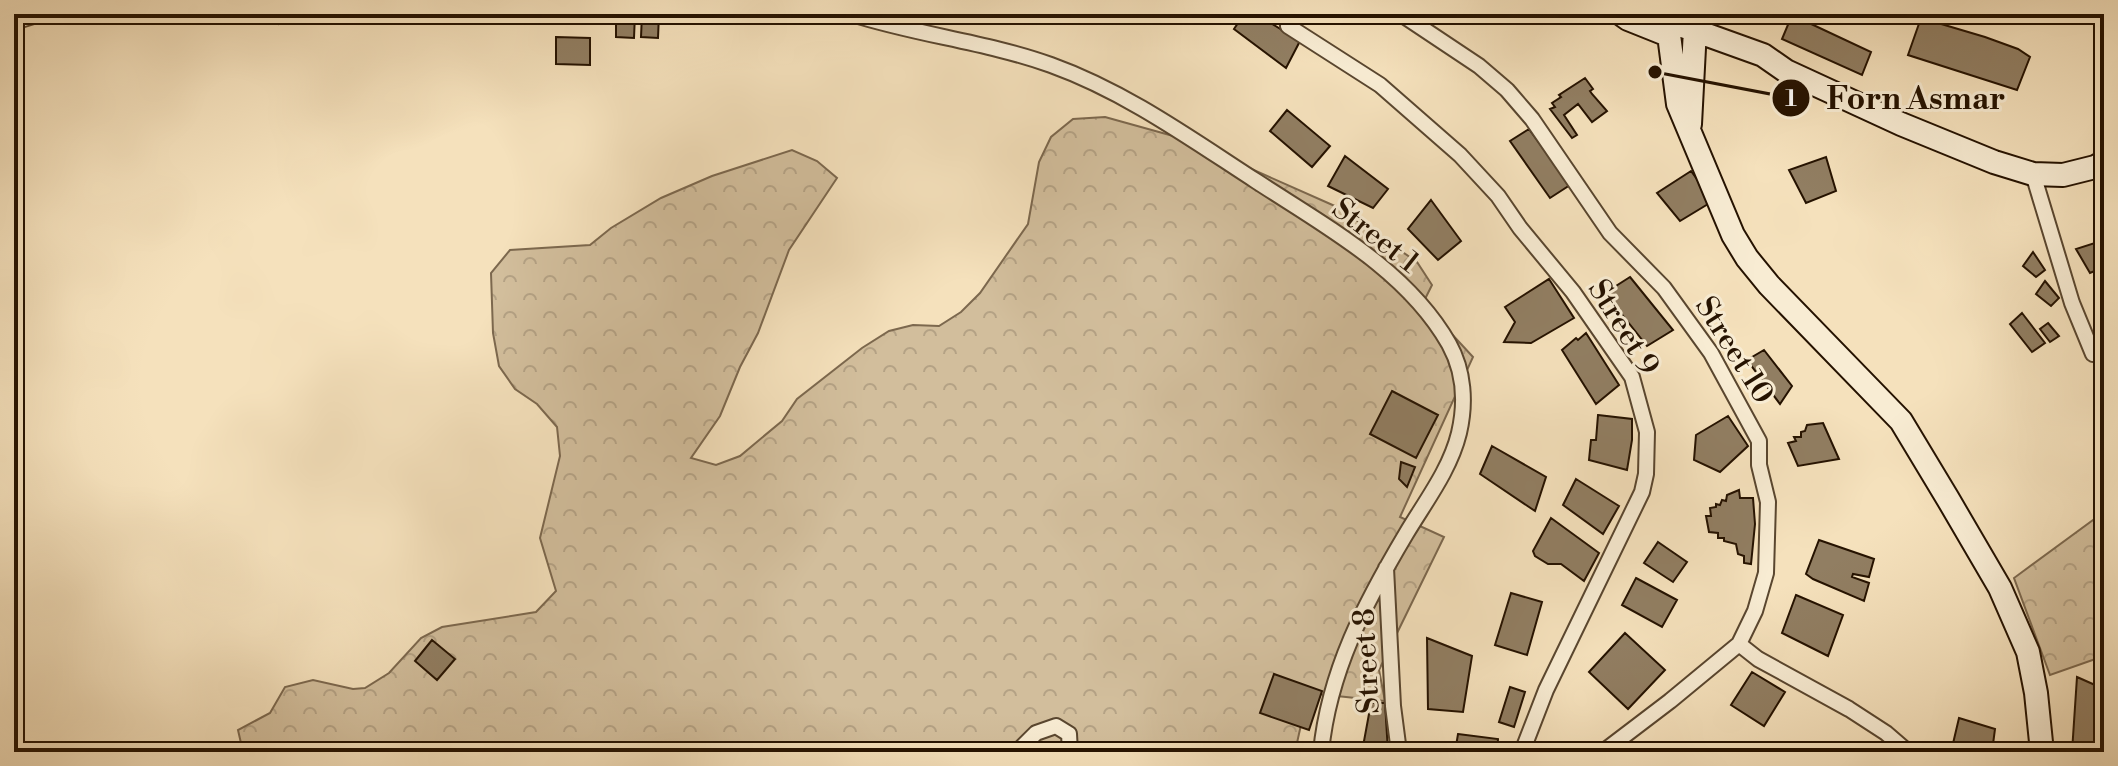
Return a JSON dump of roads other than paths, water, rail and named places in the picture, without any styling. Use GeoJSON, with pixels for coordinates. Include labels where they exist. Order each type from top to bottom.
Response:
{"type":"FeatureCollection","features":[{"type":"Feature","properties":{"kind":"main road"},"geometry":{"type":"LineString","coordinates":[[1621,14],[1628,19],[1694,36],[1756,67],[1786,71],[1951,145],[2033,174],[2063,175],[2104,162]]}},
{"type":"Feature","properties":{"kind":"main road"},"geometry":{"type":"LineString","coordinates":[[1649,14],[1671,29]]}},
{"type":"Feature","properties":{"kind":"main road"},"geometry":{"type":"LineString","coordinates":[[1671,29],[1678,104],[1733,235],[1769,285],[1901,421],[2000,588],[2028,652],[2042,752]]}},
{"type":"Feature","properties":{"kind":"main road"},"geometry":{"type":"LineString","coordinates":[[1690,129],[1694,36]]}},
{"type":"Feature","properties":{"kind":"street"},"geometry":{"type":"LineString","coordinates":[[14,22],[40,14]]}},
{"type":"Feature","properties":{"kind":"street","name":"Street 1"},"geometry":{"type":"LineString","coordinates":[[852,14],[1049,64],[1135,104],[1364,252],[1404,289],[1440,331],[1450,347],[1462,381],[1463,412],[1455,448],[1443,474],[1386,568],[1340,662],[1332,685],[1321,752]]}},
{"type":"Feature","properties":{"kind":"street","name":"Street 10"},"geometry":{"type":"LineString","coordinates":[[1401,14],[1468,59],[1507,90],[1556,152],[1610,233],[1664,288],[1711,353],[1759,441],[1759,465],[1768,502],[1766,573],[1755,611],[1739,644],[1603,752]]}},
{"type":"Feature","properties":{"kind":"street","name":"Street 9"},"geometry":{"type":"LineString","coordinates":[[1288,26],[1380,85],[1469,164],[1573,292],[1632,377],[1647,432],[1646,474],[1642,492],[1546,690],[1522,752]]}},
{"type":"Feature","properties":{"kind":"street"},"geometry":{"type":"LineString","coordinates":[[2033,174],[2072,303],[2093,354]]}},
{"type":"Feature","properties":{"kind":"street","name":"Street 8"},"geometry":{"type":"LineString","coordinates":[[1386,568],[1393,706],[1399,752]]}},
{"type":"Feature","properties":{"kind":"street"},"geometry":{"type":"LineString","coordinates":[[1739,644],[1758,659],[1886,733],[1908,752]]}},
{"type":"Feature","properties":{"kind":"street"},"geometry":{"type":"LineString","coordinates":[[1017,752],[1036,733],[1056,726],[1069,734],[1070,752]]}},
{"type":"Feature","properties":{"kind":"place","name":"Forn Asmar"},"geometry":{"type":"Point","coordinates":[1655,72]}}]}
